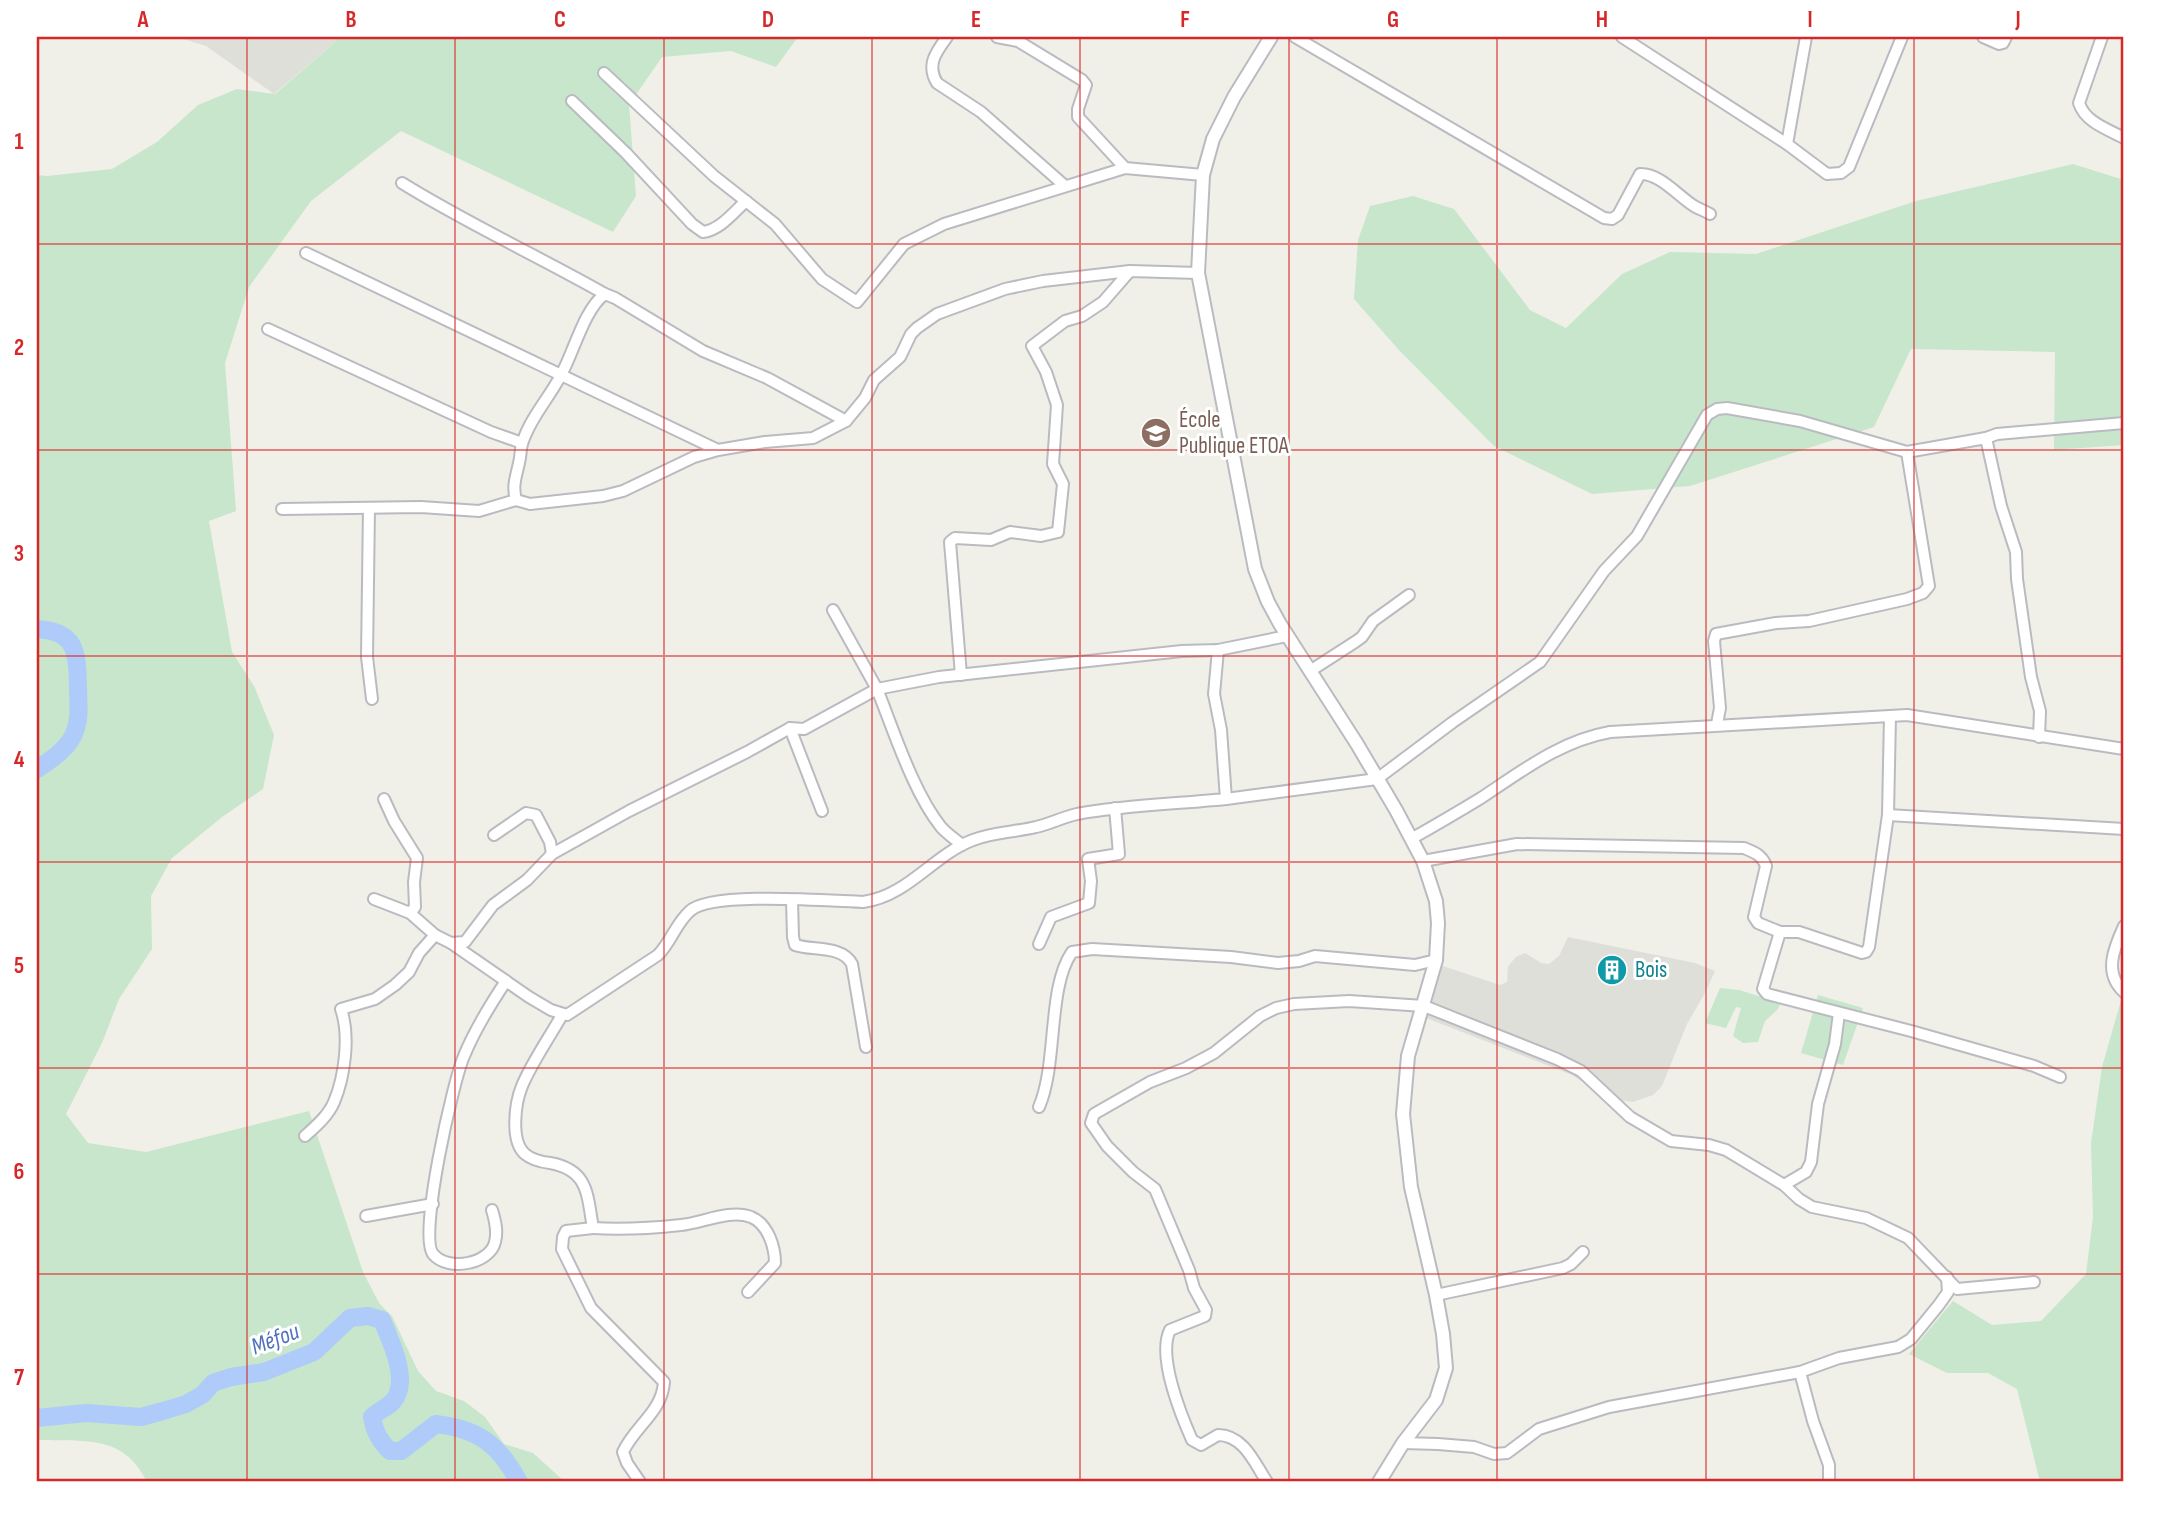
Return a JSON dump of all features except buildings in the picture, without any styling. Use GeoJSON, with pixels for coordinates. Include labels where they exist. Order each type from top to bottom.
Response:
{"type":"FeatureCollection","features":[{"type":"Feature","properties":{"kind":"street"},"geometry":{"type":"LineString","coordinates":[[947,37],[936,52],[932,65],[933,77],[937,83],[981,112],[1065,186]]}},
{"type":"Feature","properties":{"kind":"street"},"geometry":{"type":"LineString","coordinates":[[997,37],[1018,41],[1082,80],[1086,85],[1078,117],[1125,169]]}},
{"type":"Feature","properties":{"kind":"street"},"geometry":{"type":"LineString","coordinates":[[1271,37],[1213,139],[1203,175],[1198,273],[1255,569],[1268,602],[1287,636],[1377,779],[1411,839],[1423,862],[1437,912],[1439,941],[1436,960],[1408,1056],[1404,1131],[1414,1202],[1436,1296],[1445,1350],[1443,1380],[1436,1400],[1403,1443],[1379,1482]]}},
{"type":"Feature","properties":{"kind":"street"},"geometry":{"type":"LineString","coordinates":[[1295,37],[1604,218],[1612,219],[1618,215],[1640,174],[1659,179],[1692,205],[1710,214]]}},
{"type":"Feature","properties":{"kind":"street"},"geometry":{"type":"LineString","coordinates":[[1622,37],[1827,174],[1841,173],[1849,167],[1902,37]]}},
{"type":"Feature","properties":{"kind":"street"},"geometry":{"type":"LineString","coordinates":[[1787,145],[1806,37]]}},
{"type":"Feature","properties":{"kind":"street"},"geometry":{"type":"LineString","coordinates":[[1983,37],[1999,44],[2003,43],[2006,37]]}},
{"type":"Feature","properties":{"kind":"street"},"geometry":{"type":"LineString","coordinates":[[2102,37],[2079,103],[2081,112],[2087,118],[2124,138]]}},
{"type":"Feature","properties":{"kind":"street"},"geometry":{"type":"LineString","coordinates":[[604,73],[714,176],[775,224],[822,279],[857,302],[904,244],[944,223],[1125,169],[1203,175]]}},
{"type":"Feature","properties":{"kind":"street"},"geometry":{"type":"LineString","coordinates":[[572,101],[626,153],[692,224],[703,232],[710,231],[724,222],[746,201]]}},
{"type":"Feature","properties":{"kind":"street"},"geometry":{"type":"LineString","coordinates":[[402,183],[494,236],[615,298],[703,351],[767,378],[846,421]]}},
{"type":"Feature","properties":{"kind":"street"},"geometry":{"type":"LineString","coordinates":[[306,253],[718,450]]}},
{"type":"Feature","properties":{"kind":"street"},"geometry":{"type":"LineString","coordinates":[[282,509],[479,511],[516,500],[539,503],[623,491],[685,461],[718,450],[813,438],[846,421],[865,398],[874,380],[900,357],[911,334],[937,314],[1005,289],[1042,281],[1130,271],[1198,273]]}},
{"type":"Feature","properties":{"kind":"street"},"geometry":{"type":"LineString","coordinates":[[961,675],[950,542],[955,538],[991,540],[1010,532],[1041,536],[1058,532],[1063,484],[1053,464],[1057,405],[1046,372],[1032,346],[1065,321],[1082,316],[1103,302],[1130,271]]}},
{"type":"Feature","properties":{"kind":"street"},"geometry":{"type":"LineString","coordinates":[[516,500],[514,477],[519,465],[522,443],[535,416],[561,376],[597,300],[605,295]]}},
{"type":"Feature","properties":{"kind":"street"},"geometry":{"type":"LineString","coordinates":[[268,330],[491,432],[522,443]]}},
{"type":"Feature","properties":{"kind":"street"},"geometry":{"type":"LineString","coordinates":[[374,899],[410,914],[435,935],[506,981],[562,1015],[568,1015],[658,955],[669,945],[690,910],[723,900],[879,900],[893,894],[962,845],[984,836],[1039,827],[1073,815],[1115,808],[1226,799],[1377,779],[1540,662],[1604,571],[1637,536],[1707,415],[1717,410],[1727,408],[1800,421],[1907,452],[2008,432],[2124,424]]}},
{"type":"Feature","properties":{"kind":"street"},"geometry":{"type":"LineString","coordinates":[[1986,438],[2001,506],[2016,552],[2017,579],[2031,677],[2040,710],[2039,737]]}},
{"type":"Feature","properties":{"kind":"street"},"geometry":{"type":"LineString","coordinates":[[1717,724],[1720,708],[1714,641],[1716,634],[1776,623],[1816,620],[1907,599],[1923,593],[1929,586],[1907,452]]}},
{"type":"Feature","properties":{"kind":"street"},"geometry":{"type":"LineString","coordinates":[[369,508],[368,657],[372,699]]}},
{"type":"Feature","properties":{"kind":"street"},"geometry":{"type":"LineString","coordinates":[[1310,671],[1355,642],[1373,621],[1409,595]]}},
{"type":"Feature","properties":{"kind":"street"},"geometry":{"type":"LineString","coordinates":[[833,610],[877,689],[932,815],[944,830],[962,845]]}},
{"type":"Feature","properties":{"kind":"street"},"geometry":{"type":"LineString","coordinates":[[451,943],[465,942],[493,905],[527,880],[552,854],[790,728],[804,729],[877,689],[891,684],[961,675],[1182,651],[1218,650],[1287,636]]}},
{"type":"Feature","properties":{"kind":"street"},"geometry":{"type":"LineString","coordinates":[[1218,650],[1214,694],[1222,730],[1226,799]]}},
{"type":"Feature","properties":{"kind":"street"},"geometry":{"type":"LineString","coordinates":[[1411,839],[1479,799],[1534,762],[1582,739],[1628,730],[1907,715],[2124,749]]}},
{"type":"Feature","properties":{"kind":"street"},"geometry":{"type":"LineString","coordinates":[[1423,862],[1517,844],[1744,848],[1757,853],[1766,866],[1755,920],[1780,932],[1798,932],[1862,953],[1867,952],[1888,815],[1890,716]]}},
{"type":"Feature","properties":{"kind":"street"},"geometry":{"type":"LineString","coordinates":[[790,728],[822,811]]}},
{"type":"Feature","properties":{"kind":"street"},"geometry":{"type":"LineString","coordinates":[[384,799],[417,858],[415,907],[410,914]]}},
{"type":"Feature","properties":{"kind":"street"},"geometry":{"type":"LineString","coordinates":[[1039,944],[1051,916],[1089,903],[1091,880],[1088,859],[1119,854],[1115,808]]}},
{"type":"Feature","properties":{"kind":"street"},"geometry":{"type":"LineString","coordinates":[[494,835],[526,813],[536,815],[550,842],[552,854]]}},
{"type":"Feature","properties":{"kind":"street"},"geometry":{"type":"LineString","coordinates":[[1888,815],[2124,829]]}},
{"type":"Feature","properties":{"kind":"street"},"geometry":{"type":"LineString","coordinates":[[792,900],[795,944],[838,952],[849,957],[866,1047]]}},
{"type":"Feature","properties":{"kind":"street"},"geometry":{"type":"LineString","coordinates":[[2124,926],[2111,960],[2113,977],[2124,992]]}},
{"type":"Feature","properties":{"kind":"street"},"geometry":{"type":"LineString","coordinates":[[1780,932],[1763,989],[1767,994],[1985,1052],[2060,1077]]}},
{"type":"Feature","properties":{"kind":"street"},"geometry":{"type":"LineString","coordinates":[[305,1136],[323,1119],[334,1102],[341,1076],[346,1022],[341,1009],[375,999],[395,985],[409,972],[419,953],[435,935]]}},
{"type":"Feature","properties":{"kind":"street"},"geometry":{"type":"LineString","coordinates":[[1039,1107],[1046,1090],[1060,984],[1065,962],[1072,951],[1092,949],[1231,957],[1278,963],[1315,956],[1415,965],[1436,960]]}},
{"type":"Feature","properties":{"kind":"street"},"geometry":{"type":"LineString","coordinates":[[492,1210],[496,1228],[495,1243],[488,1255],[472,1262],[452,1263],[438,1258],[432,1252],[428,1243],[440,1151],[459,1070],[486,1011],[506,981]]}},
{"type":"Feature","properties":{"kind":"street"},"geometry":{"type":"LineString","coordinates":[[1267,1482],[1245,1448],[1235,1438],[1218,1435],[1201,1445],[1192,1440],[1177,1404],[1168,1365],[1167,1336],[1170,1330],[1205,1316],[1206,1310],[1194,1288],[1155,1189],[1107,1146],[1091,1123],[1094,1114],[1150,1082],[1186,1068],[1214,1053],[1260,1016],[1276,1008],[1294,1004],[1349,1001],[1424,1006],[1581,1071],[1630,1116],[1671,1141],[1709,1145],[1726,1150],[1784,1185],[1812,1207],[1866,1218],[1908,1238],[1947,1276],[1956,1289],[2034,1282]]}},
{"type":"Feature","properties":{"kind":"street"},"geometry":{"type":"LineString","coordinates":[[1784,1185],[1806,1172],[1811,1163],[1818,1104],[1835,1044],[1839,1013]]}},
{"type":"Feature","properties":{"kind":"street"},"geometry":{"type":"LineString","coordinates":[[562,1015],[521,1087],[516,1132],[519,1147],[525,1155],[536,1161],[559,1164],[573,1170],[581,1179],[586,1189],[593,1228]]}},
{"type":"Feature","properties":{"kind":"street"},"geometry":{"type":"LineString","coordinates":[[366,1216],[433,1204]]}},
{"type":"Feature","properties":{"kind":"street"},"geometry":{"type":"LineString","coordinates":[[640,1482],[623,1452],[630,1437],[658,1407],[664,1395],[664,1382],[591,1308],[562,1249],[566,1231],[680,1225],[718,1217],[749,1216],[761,1222],[775,1254],[775,1264],[748,1292]]}},
{"type":"Feature","properties":{"kind":"street"},"geometry":{"type":"LineString","coordinates":[[1436,1296],[1563,1268],[1583,1252]]}},
{"type":"Feature","properties":{"kind":"street"},"geometry":{"type":"LineString","coordinates":[[1403,1443],[1474,1447],[1494,1454],[1507,1453],[1539,1429],[1609,1407],[1800,1372],[1839,1358],[1898,1347],[1911,1339],[1948,1292],[1947,1276]]}},
{"type":"Feature","properties":{"kind":"street"},"geometry":{"type":"LineString","coordinates":[[1800,1372],[1813,1421],[1829,1465],[1829,1482]]}},
{"type":"Feature","properties":{"kind":"shaded area"},"geometry":{"type":"Polygon","coordinates":[[[177,37],[341,37],[274,94],[206,46],[177,37]]]}},
{"type":"Feature","properties":{"kind":"shaded area"},"geometry":{"type":"Polygon","coordinates":[[[1568,937],[1695,963],[1715,971],[1687,1024],[1662,1086],[1653,1095],[1633,1102],[1618,1100],[1596,1091],[1572,1075],[1426,1018],[1440,965],[1500,985],[1507,982],[1508,966],[1516,957],[1525,953],[1541,963],[1549,964],[1559,956],[1568,937]]]}},
{"type":"Feature","properties":{"kind":"green space"},"geometry":{"type":"Polygon","coordinates":[[[341,37],[798,37],[776,67],[731,51],[662,57],[629,105],[636,196],[613,232],[401,131],[311,201],[249,287],[225,363],[236,511],[209,521],[232,652],[254,686],[274,735],[263,789],[222,817],[172,858],[151,896],[152,949],[119,999],[102,1043],[66,1114],[88,1143],[146,1152],[309,1111],[363,1272],[379,1303],[392,1316],[418,1371],[436,1391],[464,1401],[485,1417],[504,1444],[533,1453],[565,1482],[147,1482],[126,1455],[101,1443],[37,1440],[37,175],[112,169],[157,142],[198,105],[237,89],[275,94],[341,37]]]}},
{"type":"Feature","properties":{"kind":"green space"},"geometry":{"type":"Polygon","coordinates":[[[2073,164],[2124,180],[2124,445],[2054,450],[2055,352],[1911,349],[1874,427],[1690,486],[1592,494],[1494,446],[1398,349],[1354,299],[1358,240],[1370,206],[1413,196],[1454,209],[1530,310],[1566,328],[1622,274],[1670,252],[1756,254],[1916,201],[2073,164]]]}},
{"type":"Feature","properties":{"kind":"green space"},"geometry":{"type":"Polygon","coordinates":[[[1720,988],[1739,990],[1778,1002],[1780,1005],[1777,1010],[1765,1021],[1758,1042],[1743,1043],[1733,1036],[1741,1008],[1736,1007],[1726,1028],[1705,1023],[1720,988]]]}},
{"type":"Feature","properties":{"kind":"green space"},"geometry":{"type":"Polygon","coordinates":[[[2124,990],[2124,1482],[2040,1482],[2017,1389],[1988,1373],[1947,1373],[1909,1354],[1953,1301],[1992,1325],[2041,1321],[2086,1274],[2093,1217],[2091,1143],[2102,1067],[2124,990]]]}},
{"type":"Feature","properties":{"kind":"green space"},"geometry":{"type":"Polygon","coordinates":[[[1818,995],[1863,1008],[1843,1065],[1801,1053],[1818,995]]]}},
{"type":"Feature","properties":{"kind":"waterway","name":"Méfou"},"geometry":{"type":"LineString","coordinates":[[37,629],[60,634],[72,646],[77,663],[79,705],[76,730],[70,741],[57,755],[37,769]]}},
{"type":"Feature","properties":{"kind":"waterway","name":"Méfou"},"geometry":{"type":"LineString","coordinates":[[37,1418],[86,1413],[141,1417],[186,1404],[202,1395],[213,1383],[264,1372],[314,1352],[350,1318],[368,1316],[382,1320],[399,1367],[400,1387],[395,1399],[372,1417],[378,1436],[386,1447],[390,1451],[401,1451],[436,1424],[451,1426],[486,1441],[504,1458],[519,1482]]}},
{"type":"Feature","properties":{"kind":"place","name":"École Publique ETOA"},"geometry":{"type":"Point","coordinates":[1156,433]}},
{"type":"Feature","properties":{"kind":"place","name":"Bois"},"geometry":{"type":"Point","coordinates":[1612,970]}}]}
